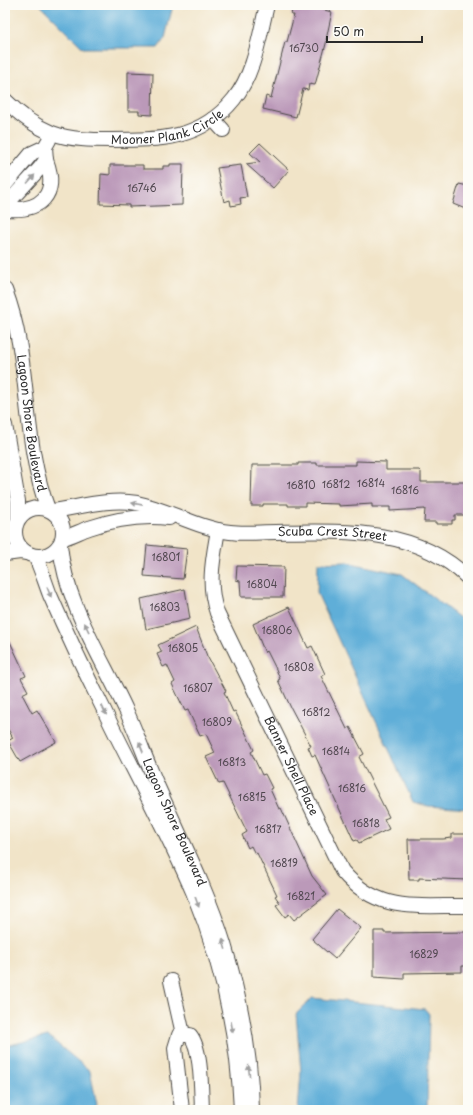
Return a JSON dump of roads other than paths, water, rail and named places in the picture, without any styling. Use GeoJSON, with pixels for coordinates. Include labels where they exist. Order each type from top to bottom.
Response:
{"type":"FeatureCollection","features":[{"type":"Feature","properties":{"kind":"street","name":"Mooner Plank Circle"},"geometry":{"type":"LineString","coordinates":[[5,100],[28,120],[53,133],[93,140],[161,140],[188,132],[213,119],[233,100],[247,79],[255,54],[267,5]]}},
{"type":"Feature","properties":{"kind":"street"},"geometry":{"type":"LineString","coordinates":[[213,119],[223,130]]}},
{"type":"Feature","properties":{"kind":"street"},"geometry":{"type":"LineString","coordinates":[[5,208],[34,177],[53,133]]}},
{"type":"Feature","properties":{"kind":"street"},"geometry":{"type":"LineString","coordinates":[[5,185],[32,153],[45,153]]}},
{"type":"Feature","properties":{"kind":"street"},"geometry":{"type":"LineString","coordinates":[[5,208],[26,209],[39,204],[45,199],[49,193],[51,181],[45,153]]}},
{"type":"Feature","properties":{"kind":"street","name":"Lagoon Shore Boulevard"},"geometry":{"type":"LineString","coordinates":[[5,290],[18,336],[35,457],[41,487],[50,510]]}},
{"type":"Feature","properties":{"kind":"street"},"geometry":{"type":"LineString","coordinates":[[5,425],[18,501],[13,524],[18,544],[31,554]]}},
{"type":"Feature","properties":{"kind":"street","name":"Scuba Crest Street"},"geometry":{"type":"LineString","coordinates":[[50,510],[106,502],[125,502],[151,507],[187,521],[218,530],[244,533],[348,532],[385,536],[436,554],[466,571]]}},
{"type":"Feature","properties":{"kind":"street"},"geometry":{"type":"LineString","coordinates":[[5,554],[20,552],[31,554],[49,554],[62,542],[62,523],[50,510],[35,508],[28,510],[13,524]]}},
{"type":"Feature","properties":{"kind":"street","name":"Scuba Crest Street"},"geometry":{"type":"LineString","coordinates":[[62,542],[90,528],[126,519],[153,517],[187,521]]}},
{"type":"Feature","properties":{"kind":"street","name":"Banner Shell Place"},"geometry":{"type":"LineString","coordinates":[[218,530],[211,579],[212,592],[217,612],[342,871],[349,880],[367,894],[386,902],[407,905],[468,906]]}},
{"type":"Feature","properties":{"kind":"street","name":"Lagoon Shore Boulevard"},"geometry":{"type":"LineString","coordinates":[[62,542],[62,564],[76,605],[126,710],[208,900],[224,943],[234,981],[244,1032],[252,1110]]}},
{"type":"Feature","properties":{"kind":"street","name":"Lagoon Shore Boulevard"},"geometry":{"type":"LineString","coordinates":[[31,554],[80,660],[158,817],[198,904],[215,955],[227,1001],[237,1065],[241,1110]]}},
{"type":"Feature","properties":{"kind":"street"},"geometry":{"type":"LineString","coordinates":[[170,980],[182,1034]]}},
{"type":"Feature","properties":{"kind":"street"},"geometry":{"type":"LineString","coordinates":[[182,1110],[175,1048],[176,1040],[179,1035],[182,1034],[190,1035],[194,1040],[198,1060],[202,1110]]}},
{"type":"Feature","properties":{"kind":"water"},"geometry":{"type":"Polygon","coordinates":[[[40,5],[173,5],[165,38],[158,48],[83,48],[40,5]]]}},
{"type":"Feature","properties":{"kind":"water"},"geometry":{"type":"Polygon","coordinates":[[[346,562],[402,574],[468,624],[468,809],[428,806],[413,802],[317,593],[318,563],[346,562]]]}},
{"type":"Feature","properties":{"kind":"water"},"geometry":{"type":"Polygon","coordinates":[[[312,998],[425,1009],[429,1014],[427,1110],[298,1110],[301,1072],[296,1014],[312,998]]]}},
{"type":"Feature","properties":{"kind":"water"},"geometry":{"type":"Polygon","coordinates":[[[48,1036],[90,1071],[97,1105],[93,1110],[5,1110],[5,1046],[48,1036]]]}}]}
